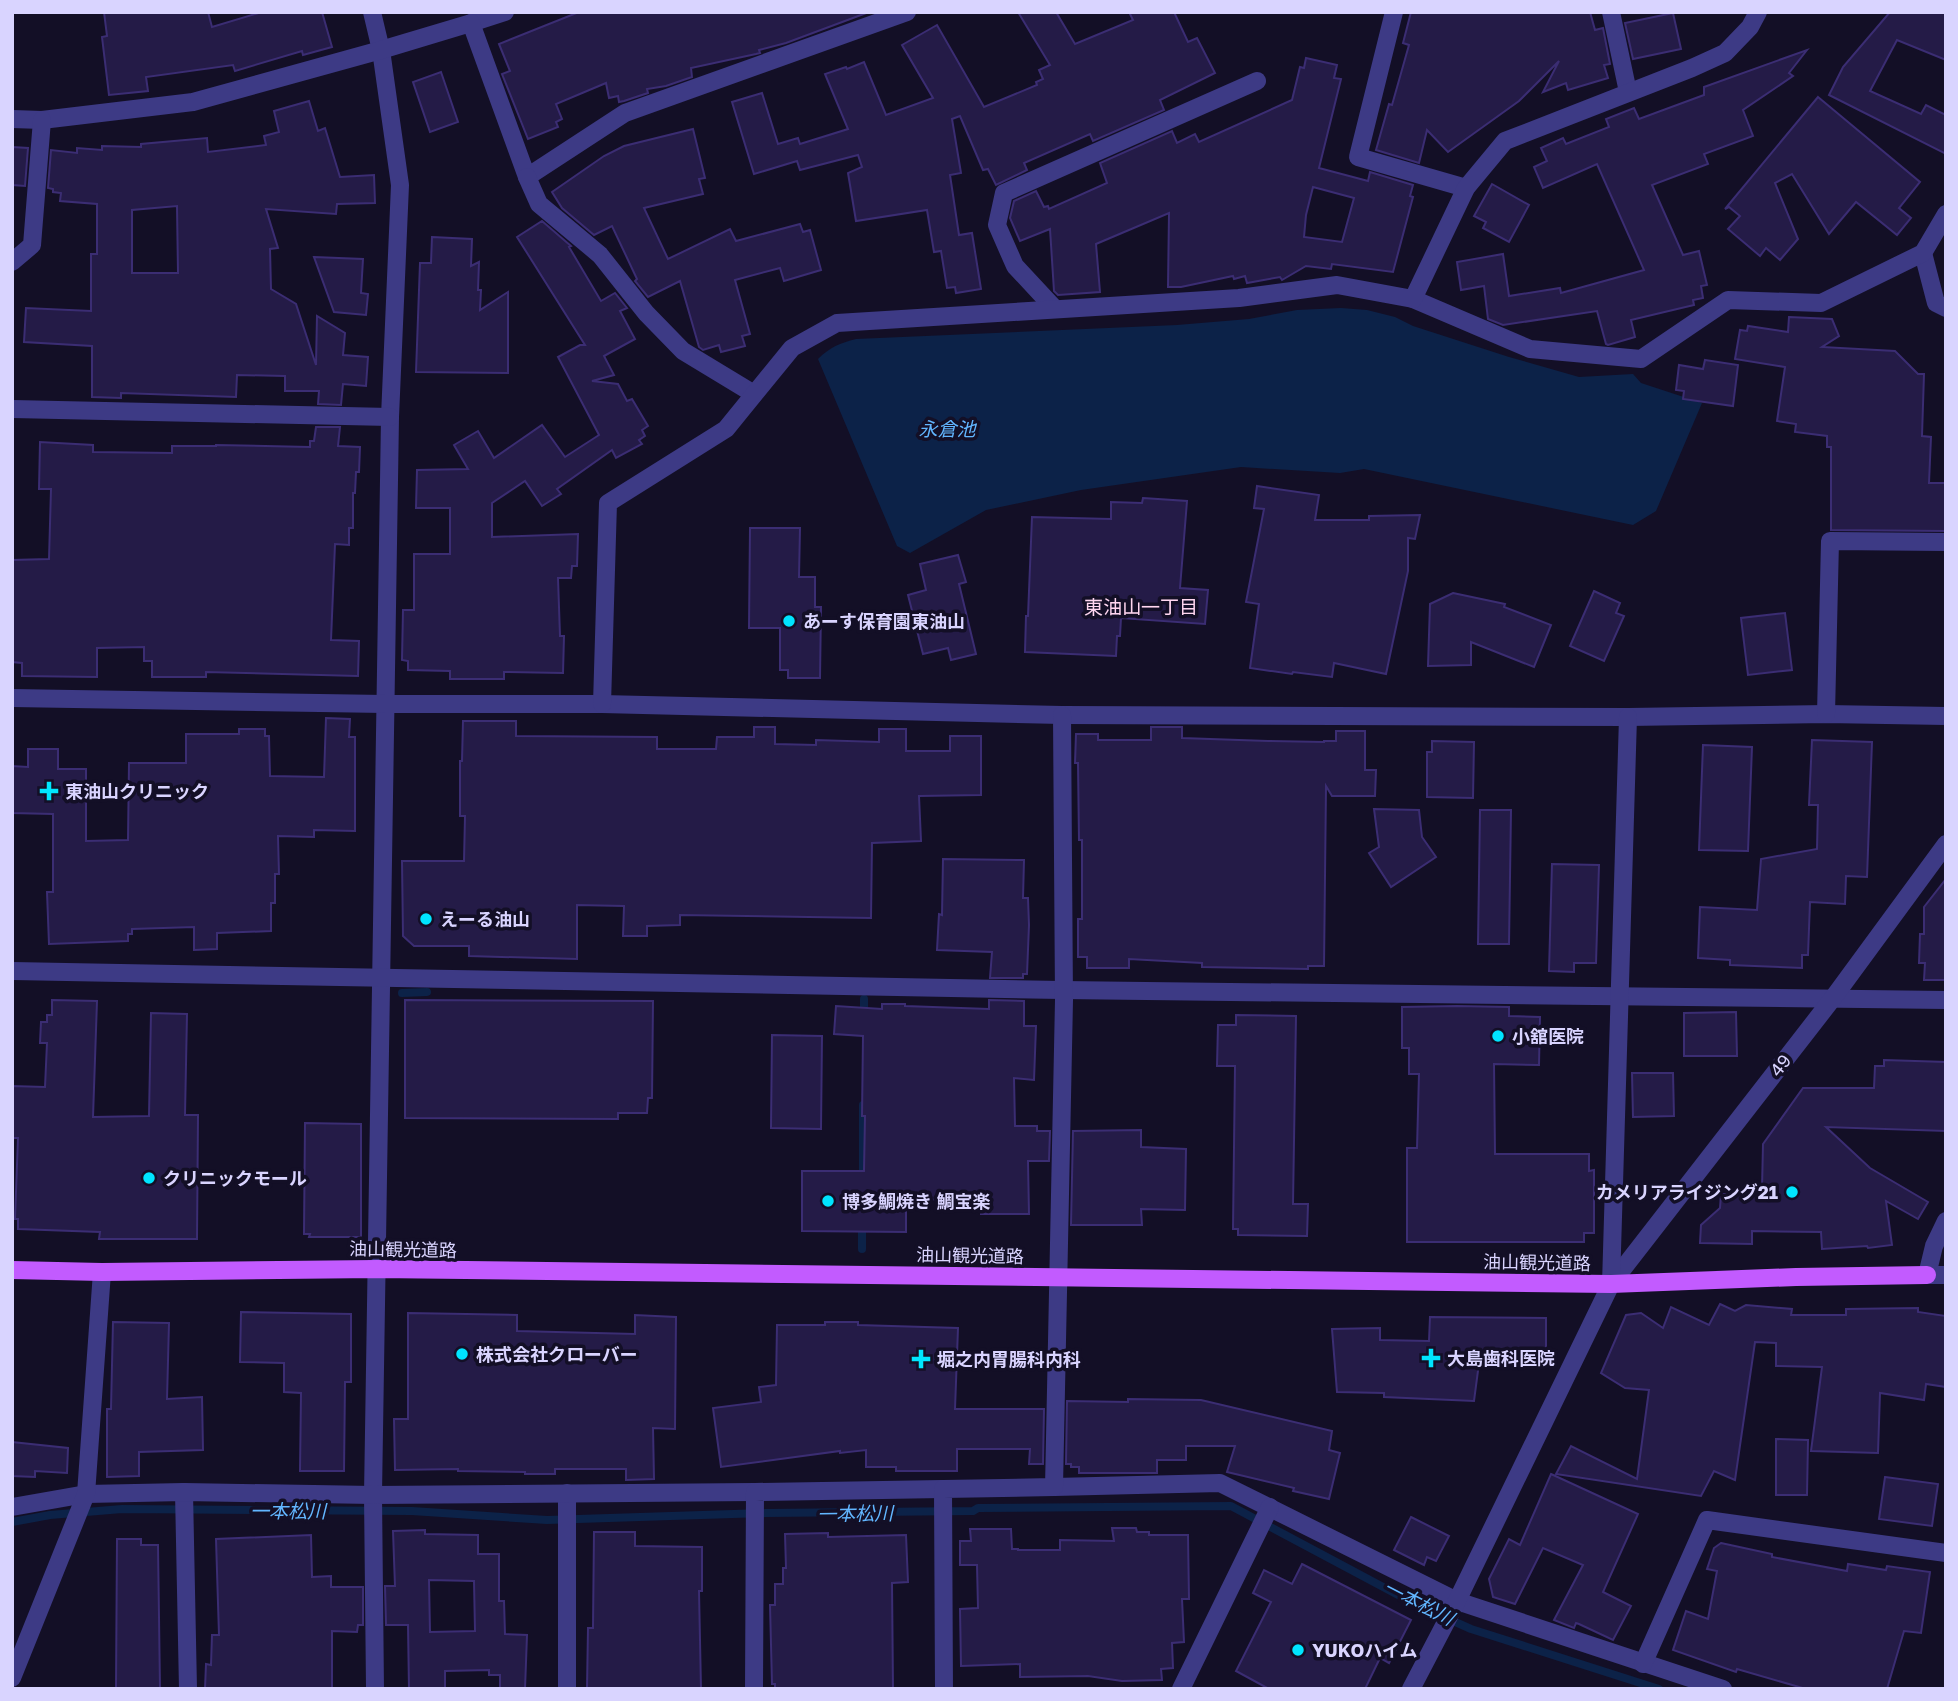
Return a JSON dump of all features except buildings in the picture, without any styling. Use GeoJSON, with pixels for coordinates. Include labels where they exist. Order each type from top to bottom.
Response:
{"type":"FeatureCollection","features":[{"type":"Feature","properties":{"kind":"main road","name":"油山観光道路"},"geometry":{"type":"LineString","coordinates":[[12,1270],[102,1272],[377,1269],[1611,1284],[1927,1275]]}},
{"type":"Feature","properties":{"kind":"street"},"geometry":{"type":"LineString","coordinates":[[372,12],[381,50],[400,185],[390,416],[385,704],[373,1508],[375,1689]]}},
{"type":"Feature","properties":{"kind":"street"},"geometry":{"type":"LineString","coordinates":[[12,118],[42,120],[193,102],[381,50],[505,12]]}},
{"type":"Feature","properties":{"kind":"street"},"geometry":{"type":"LineString","coordinates":[[1394,12],[1358,157],[1466,187]]}},
{"type":"Feature","properties":{"kind":"street"},"geometry":{"type":"LineString","coordinates":[[1611,12],[1628,92]]}},
{"type":"Feature","properties":{"kind":"street"},"geometry":{"type":"LineString","coordinates":[[1413,299],[1466,187],[1505,141],[1725,53],[1750,27],[1758,12]]}},
{"type":"Feature","properties":{"kind":"street"},"geometry":{"type":"LineString","coordinates":[[527,177],[625,113],[904,13]]}},
{"type":"Feature","properties":{"kind":"street"},"geometry":{"type":"LineString","coordinates":[[471,23],[539,204],[600,255],[646,313],[682,351],[754,394]]}},
{"type":"Feature","properties":{"kind":"street"},"geometry":{"type":"LineString","coordinates":[[1055,309],[1015,266],[997,226],[1004,193],[1257,81]]}},
{"type":"Feature","properties":{"kind":"street"},"geometry":{"type":"LineString","coordinates":[[12,262],[32,245],[42,120]]}},
{"type":"Feature","properties":{"kind":"street"},"geometry":{"type":"LineString","coordinates":[[602,704],[608,503],[726,429],[792,348],[837,323],[1239,298],[1337,285],[1413,299],[1530,349],[1640,359],[1728,300],[1821,303],[1923,253],[1946,214]]}},
{"type":"Feature","properties":{"kind":"street"},"geometry":{"type":"LineString","coordinates":[[1923,253],[1936,303],[1946,308]]}},
{"type":"Feature","properties":{"kind":"street"},"geometry":{"type":"LineString","coordinates":[[12,409],[390,416]]}},
{"type":"Feature","properties":{"kind":"street"},"geometry":{"type":"LineString","coordinates":[[1826,715],[1830,541],[1946,542]]}},
{"type":"Feature","properties":{"kind":"street"},"geometry":{"type":"LineString","coordinates":[[12,698],[385,704],[602,704],[1062,715],[1946,716]]}},
{"type":"Feature","properties":{"kind":"street"},"geometry":{"type":"LineString","coordinates":[[1054,1487],[1064,990],[1062,715]]}},
{"type":"Feature","properties":{"kind":"street"},"geometry":{"type":"LineString","coordinates":[[1411,1689],[1457,1601],[1611,1284],[1628,717]]}},
{"type":"Feature","properties":{"kind":"street","name":"49"},"geometry":{"type":"LineString","coordinates":[[1611,1284],[1833,998],[1946,844]]}},
{"type":"Feature","properties":{"kind":"street"},"geometry":{"type":"LineString","coordinates":[[12,971],[1064,990],[1946,1000]]}},
{"type":"Feature","properties":{"kind":"street"},"geometry":{"type":"LineString","coordinates":[[1946,1221],[1934,1246],[1927,1275],[1946,1275]]}},
{"type":"Feature","properties":{"kind":"street"},"geometry":{"type":"LineString","coordinates":[[12,1678],[83,1500],[102,1272]]}},
{"type":"Feature","properties":{"kind":"street"},"geometry":{"type":"LineString","coordinates":[[12,1507],[83,1500],[184,1498],[373,1508],[567,1499],[943,1494],[1054,1487],[1220,1483],[1268,1511],[1457,1601],[1723,1689]]}},
{"type":"Feature","properties":{"kind":"street"},"geometry":{"type":"LineString","coordinates":[[943,1494],[944,1689]]}},
{"type":"Feature","properties":{"kind":"street"},"geometry":{"type":"LineString","coordinates":[[754,1689],[755,1497]]}},
{"type":"Feature","properties":{"kind":"street"},"geometry":{"type":"LineString","coordinates":[[184,1498],[188,1689]]}},
{"type":"Feature","properties":{"kind":"street"},"geometry":{"type":"LineString","coordinates":[[567,1499],[567,1689]]}},
{"type":"Feature","properties":{"kind":"street"},"geometry":{"type":"LineString","coordinates":[[1169,1689],[1181,1688],[1268,1511]]}},
{"type":"Feature","properties":{"kind":"street"},"geometry":{"type":"LineString","coordinates":[[1643,1664],[1707,1520],[1946,1553]]}},
{"type":"Feature","properties":{"kind":"water","name":"永倉池"},"geometry":{"type":"Polygon","coordinates":[[[1297,310],[1367,310],[1395,317],[1413,326],[1579,377],[1633,374],[1641,383],[1702,403],[1656,511],[1633,525],[1364,469],[1340,473],[1241,467],[1081,490],[986,510],[910,553],[897,546],[818,359],[836,346],[856,339],[1177,325],[1249,319],[1297,310]]]}},
{"type":"Feature","properties":{"kind":"waterway"},"geometry":{"type":"LineString","coordinates":[[402,993],[427,992]]}},
{"type":"Feature","properties":{"kind":"waterway"},"geometry":{"type":"LineString","coordinates":[[864,999],[864,1015]]}},
{"type":"Feature","properties":{"kind":"waterway"},"geometry":{"type":"LineString","coordinates":[[863,1105],[863,1180]]}},
{"type":"Feature","properties":{"kind":"waterway"},"geometry":{"type":"LineString","coordinates":[[862,1221],[862,1249]]}},
{"type":"Feature","properties":{"kind":"waterway","name":"一本松川"},"geometry":{"type":"LineString","coordinates":[[12,1522],[50,1515],[122,1509],[412,1511],[547,1520],[766,1513],[973,1511],[978,1508],[1231,1506],[1415,1604],[1471,1629],[1659,1689]]}},
{"type":"Feature","properties":{"kind":"place","name":"あーす保育園東油山"},"geometry":{"type":"Point","coordinates":[789,621]}},
{"type":"Feature","properties":{"kind":"place","name":"東油山クリニック"},"geometry":{"type":"Point","coordinates":[49,791]}},
{"type":"Feature","properties":{"kind":"place","name":"えーる油山"},"geometry":{"type":"Point","coordinates":[426,919]}},
{"type":"Feature","properties":{"kind":"place","name":"小舘医院"},"geometry":{"type":"Point","coordinates":[1498,1036]}},
{"type":"Feature","properties":{"kind":"place","name":"クリニックモール"},"geometry":{"type":"Point","coordinates":[149,1178]}},
{"type":"Feature","properties":{"kind":"place","name":"カメリアライジング21"},"geometry":{"type":"Point","coordinates":[1792,1192]}},
{"type":"Feature","properties":{"kind":"place","name":"博多鯛焼き 鯛宝楽"},"geometry":{"type":"Point","coordinates":[828,1201]}},
{"type":"Feature","properties":{"kind":"place","name":"株式会社クローバー"},"geometry":{"type":"Point","coordinates":[462,1354]}},
{"type":"Feature","properties":{"kind":"place","name":"大島歯科医院"},"geometry":{"type":"Point","coordinates":[1431,1358]}},
{"type":"Feature","properties":{"kind":"place","name":"堀之内胃腸科内科"},"geometry":{"type":"Point","coordinates":[921,1359]}},
{"type":"Feature","properties":{"kind":"place","name":"YUKOハイム"},"geometry":{"type":"Point","coordinates":[1298,1650]}},
{"type":"Feature","properties":{"kind":"district","name":"東油山一丁目"},"geometry":{"type":"Point","coordinates":[1141,606]}}]}
